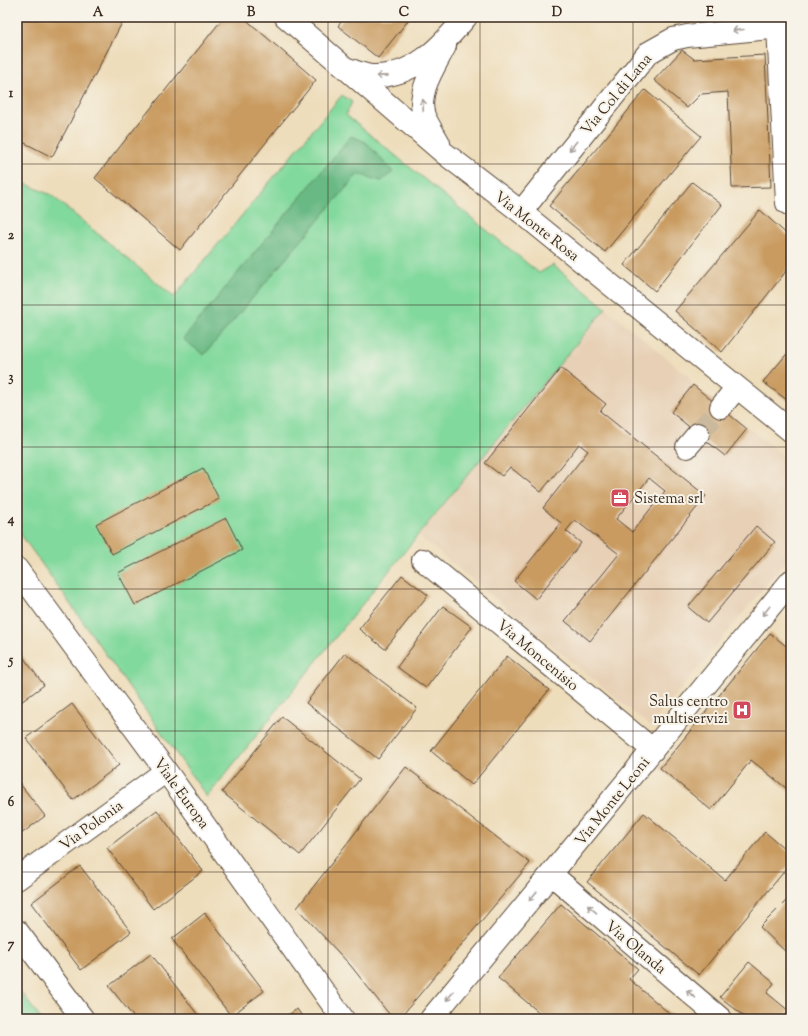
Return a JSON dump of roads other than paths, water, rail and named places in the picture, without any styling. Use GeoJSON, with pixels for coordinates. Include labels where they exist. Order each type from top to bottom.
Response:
{"type":"FeatureCollection","features":[{"type":"Feature","properties":{"kind":"street","name":"Via Monte Rosa"},"geometry":{"type":"LineString","coordinates":[[286,17],[342,68],[444,153],[521,212],[791,431]]}},
{"type":"Feature","properties":{"kind":"street"},"geometry":{"type":"LineString","coordinates":[[342,68],[370,76],[392,75],[408,70],[450,36],[466,17]]}},
{"type":"Feature","properties":{"kind":"street","name":"Via Col di Lana"},"geometry":{"type":"LineString","coordinates":[[521,212],[648,53],[673,39],[686,26],[785,27]]}},
{"type":"Feature","properties":{"kind":"street"},"geometry":{"type":"LineString","coordinates":[[785,27],[787,203],[791,205]]}},
{"type":"Feature","properties":{"kind":"street"},"geometry":{"type":"LineString","coordinates":[[444,153],[424,115],[422,100],[426,84],[450,36]]}},
{"type":"Feature","properties":{"kind":"street"},"geometry":{"type":"LineString","coordinates":[[721,407],[737,387]]}},
{"type":"Feature","properties":{"kind":"street","name":"Via Moncenisio"},"geometry":{"type":"LineString","coordinates":[[423,560],[653,750]]}},
{"type":"Feature","properties":{"kind":"street","name":"Viale Europa"},"geometry":{"type":"LineString","coordinates":[[17,569],[166,770],[343,1019]]}},
{"type":"Feature","properties":{"kind":"street","name":"Via Monte Leoni"},"geometry":{"type":"LineString","coordinates":[[431,1019],[552,874],[791,581]]}},
{"type":"Feature","properties":{"kind":"street","name":"Via Polonia"},"geometry":{"type":"LineString","coordinates":[[17,879],[166,770]]}},
{"type":"Feature","properties":{"kind":"street","name":"Via Olanda"},"geometry":{"type":"LineString","coordinates":[[552,874],[721,1019]]}},
{"type":"Feature","properties":{"kind":"street"},"geometry":{"type":"LineString","coordinates":[[17,932],[83,1019]]}},
{"type":"Feature","properties":{"kind":"tunnel"},"geometry":{"type":"LineString","coordinates":[[698,434],[721,407]]}},
{"type":"Feature","properties":{"kind":"place","name":"Sistema srl"},"geometry":{"type":"Point","coordinates":[620,498]}},
{"type":"Feature","properties":{"kind":"place","name":"Salus centro multiservizi"},"geometry":{"type":"Point","coordinates":[742,710]}}]}
